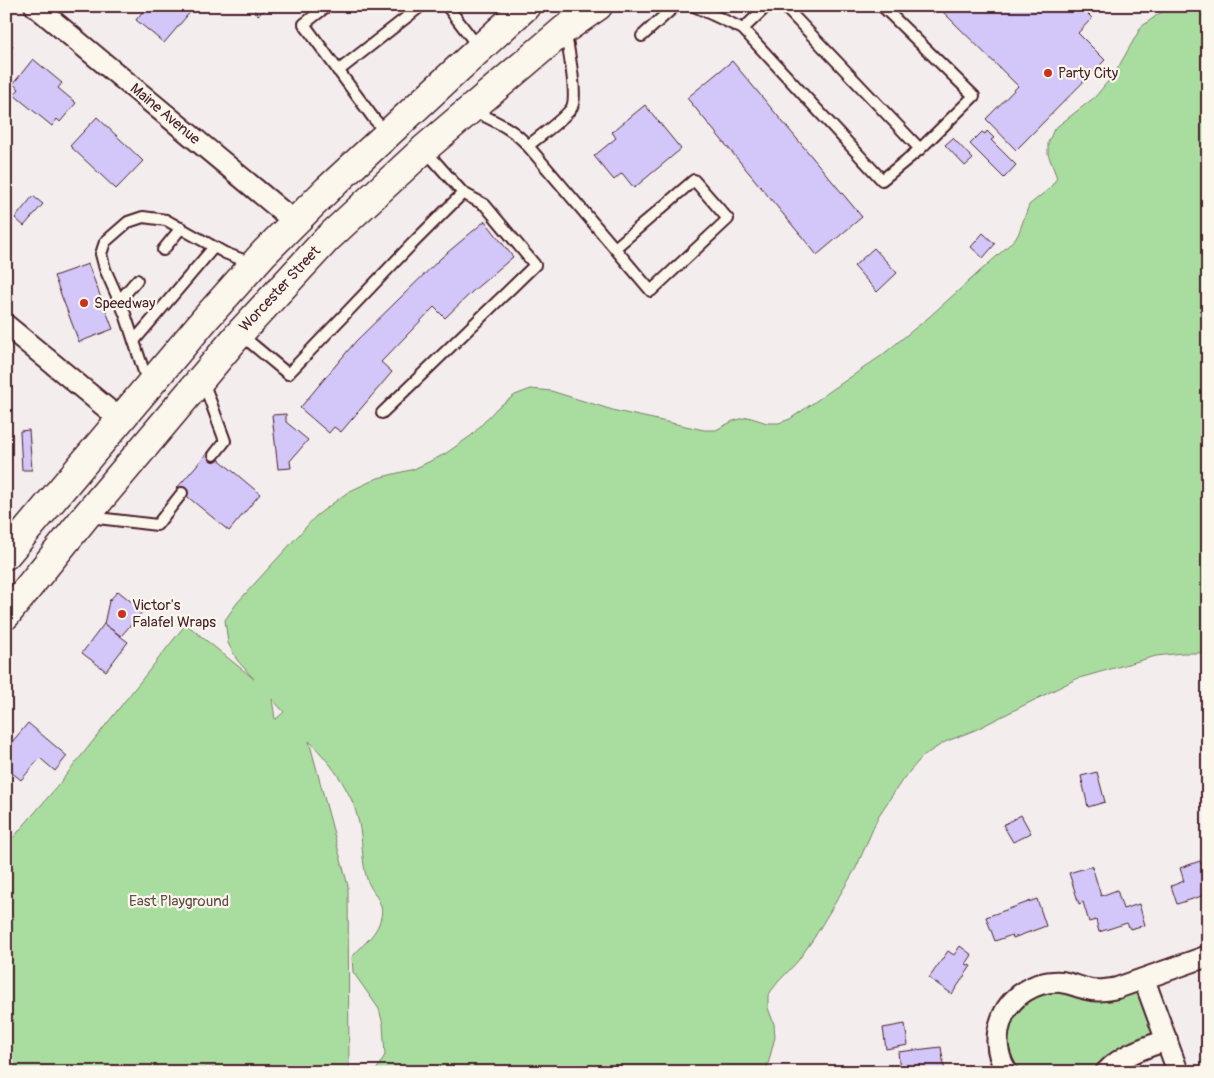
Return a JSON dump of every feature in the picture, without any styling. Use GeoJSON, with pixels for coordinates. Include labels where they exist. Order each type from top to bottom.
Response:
{"type":"FeatureCollection","features":[{"type":"Feature","properties":{"kind":"highway","name":"Worcester Street"},"geometry":{"type":"LineString","coordinates":[[6,615],[86,516],[239,334],[327,238],[424,149],[565,29],[598,6]]}},
{"type":"Feature","properties":{"kind":"highway"},"geometry":{"type":"LineString","coordinates":[[6,555],[254,264],[295,222],[522,8]]}},
{"type":"Feature","properties":{"kind":"street","name":"Maine Avenue"},"geometry":{"type":"LineString","coordinates":[[35,6],[295,222]]}},
{"type":"Feature","properties":{"kind":"street"},"geometry":{"type":"LineString","coordinates":[[6,325],[122,420]]}},
{"type":"Feature","properties":{"kind":"street"},"geometry":{"type":"LineString","coordinates":[[1007,1072],[999,1052],[998,1030],[1006,1010],[1025,991],[1048,982],[1073,984],[1086,989],[1101,991],[1117,988],[1208,956]]}},
{"type":"Feature","properties":{"kind":"street"},"geometry":{"type":"LineString","coordinates":[[1144,979],[1178,1072]]}},
{"type":"Feature","properties":{"kind":"street"},"geometry":{"type":"LineString","coordinates":[[1106,1072],[1116,1061],[1167,1040]]}},
{"type":"Feature","properties":{"kind":"lane"},"geometry":{"type":"LineString","coordinates":[[328,6],[304,24],[374,119],[388,134]]}},
{"type":"Feature","properties":{"kind":"lane"},"geometry":{"type":"LineString","coordinates":[[338,71],[422,6]]}},
{"type":"Feature","properties":{"kind":"lane"},"geometry":{"type":"LineString","coordinates":[[447,6],[479,49]]}},
{"type":"Feature","properties":{"kind":"lane"},"geometry":{"type":"LineString","coordinates":[[642,36],[675,6]]}},
{"type":"Feature","properties":{"kind":"lane"},"geometry":{"type":"LineString","coordinates":[[694,6],[743,29],[882,180],[920,149],[974,96],[882,6]]}},
{"type":"Feature","properties":{"kind":"lane"},"geometry":{"type":"LineString","coordinates":[[743,29],[766,6]]}},
{"type":"Feature","properties":{"kind":"lane"},"geometry":{"type":"LineString","coordinates":[[784,6],[920,149]]}},
{"type":"Feature","properties":{"kind":"lane"},"geometry":{"type":"LineString","coordinates":[[528,146],[566,115],[571,108],[574,93],[565,29]]}},
{"type":"Feature","properties":{"kind":"lane"},"geometry":{"type":"LineString","coordinates":[[471,109],[511,130],[528,146],[651,291],[728,220],[694,180],[615,248]]}},
{"type":"Feature","properties":{"kind":"lane"},"geometry":{"type":"LineString","coordinates":[[382,414],[535,264],[485,205],[463,193],[424,149]]}},
{"type":"Feature","properties":{"kind":"lane"},"geometry":{"type":"LineString","coordinates":[[239,334],[288,374],[463,193]]}},
{"type":"Feature","properties":{"kind":"lane"},"geometry":{"type":"LineString","coordinates":[[149,387],[134,341],[105,269],[101,254],[105,242],[128,222],[142,218],[166,220],[214,247],[254,264]]}},
{"type":"Feature","properties":{"kind":"lane"},"geometry":{"type":"LineString","coordinates":[[163,250],[180,228]]}},
{"type":"Feature","properties":{"kind":"lane"},"geometry":{"type":"LineString","coordinates":[[134,341],[214,247]]}},
{"type":"Feature","properties":{"kind":"lane"},"geometry":{"type":"LineString","coordinates":[[119,301],[137,280]]}},
{"type":"Feature","properties":{"kind":"lane"},"geometry":{"type":"LineString","coordinates":[[202,378],[225,441],[214,455]]}},
{"type":"Feature","properties":{"kind":"lane"},"geometry":{"type":"LineString","coordinates":[[86,516],[156,525],[182,493]]}},
{"type":"Feature","properties":{"kind":"green space","name":"East Playground"},"geometry":{"type":"Polygon","coordinates":[[[1177,6],[1208,6],[1208,653],[1156,656],[1076,679],[975,730],[945,742],[923,756],[903,779],[879,815],[856,868],[814,938],[797,962],[768,995],[768,1008],[774,1024],[775,1037],[766,1072],[371,1072],[377,1069],[385,1055],[383,1024],[379,1009],[353,972],[352,957],[377,929],[382,912],[367,879],[360,829],[353,804],[342,781],[309,741],[348,886],[349,1072],[238,1072],[207,1066],[200,1072],[6,1072],[6,846],[55,789],[186,624],[254,679],[237,660],[228,643],[225,620],[237,603],[316,516],[348,492],[378,478],[414,469],[445,454],[472,435],[497,408],[515,395],[531,389],[551,391],[616,411],[704,430],[716,430],[733,421],[748,417],[767,423],[779,423],[790,419],[881,356],[929,317],[1018,235],[1029,205],[1050,188],[1057,178],[1048,154],[1048,143],[1054,129],[1095,97],[1115,73],[1141,27],[1160,13],[1177,6]],[[272,699],[275,719],[284,712],[272,699]]]}},
{"type":"Feature","properties":{"kind":"green space"},"geometry":{"type":"Polygon","coordinates":[[[1144,979],[1167,1040],[1106,1072],[1007,1072],[999,1052],[1015,999],[1073,984],[1144,979]]]}},
{"type":"Feature","properties":{"kind":"building"},"geometry":{"type":"Polygon","coordinates":[[[147,6],[187,6],[192,10],[164,43],[136,20],[147,6]]]}},
{"type":"Feature","properties":{"kind":"building"},"geometry":{"type":"Polygon","coordinates":[[[251,6],[270,6],[258,15],[251,6]]]}},
{"type":"Feature","properties":{"kind":"building","name":"Party City"},"geometry":{"type":"Polygon","coordinates":[[[937,6],[1080,6],[1092,18],[1078,33],[1105,60],[1016,150],[986,119],[1018,86],[937,6]]]}},
{"type":"Feature","properties":{"kind":"building"},"geometry":{"type":"Polygon","coordinates":[[[6,41],[13,46],[6,56],[6,41]]]}},
{"type":"Feature","properties":{"kind":"building"},"geometry":{"type":"Polygon","coordinates":[[[33,59],[62,83],[58,88],[76,103],[60,122],[57,119],[52,126],[14,95],[19,89],[13,84],[33,59]]]}},
{"type":"Feature","properties":{"kind":"building"},"geometry":{"type":"Polygon","coordinates":[[[732,61],[862,217],[817,255],[687,98],[732,61]]]}},
{"type":"Feature","properties":{"kind":"building"},"geometry":{"type":"Polygon","coordinates":[[[645,105],[681,149],[634,188],[622,173],[614,180],[594,156],[616,138],[612,132],[645,105]]]}},
{"type":"Feature","properties":{"kind":"building"},"geometry":{"type":"Polygon","coordinates":[[[97,117],[143,161],[116,189],[70,146],[97,117]]]}},
{"type":"Feature","properties":{"kind":"building"},"geometry":{"type":"Polygon","coordinates":[[[987,131],[994,138],[991,140],[1016,165],[1004,178],[970,144],[982,132],[985,134],[987,131]]]}},
{"type":"Feature","properties":{"kind":"building"},"geometry":{"type":"Polygon","coordinates":[[[953,138],[973,159],[965,166],[945,145],[953,138]]]}},
{"type":"Feature","properties":{"kind":"building"},"geometry":{"type":"Polygon","coordinates":[[[33,196],[43,204],[24,226],[15,218],[33,196]]]}},
{"type":"Feature","properties":{"kind":"building"},"geometry":{"type":"Polygon","coordinates":[[[485,221],[513,257],[445,318],[434,307],[381,362],[392,372],[341,432],[334,427],[329,433],[300,408],[356,341],[441,258],[485,221]]]}},
{"type":"Feature","properties":{"kind":"building"},"geometry":{"type":"Polygon","coordinates":[[[983,233],[995,244],[983,258],[971,247],[983,233]]]}},
{"type":"Feature","properties":{"kind":"building"},"geometry":{"type":"Polygon","coordinates":[[[874,248],[897,273],[877,292],[854,266],[874,248]]]}},
{"type":"Feature","properties":{"kind":"building","name":"Speedway"},"geometry":{"type":"Polygon","coordinates":[[[88,264],[113,329],[79,342],[54,276],[88,264]]]}},
{"type":"Feature","properties":{"kind":"building"},"geometry":{"type":"Polygon","coordinates":[[[286,414],[286,422],[308,440],[290,461],[291,468],[278,469],[272,415],[286,414]]]}},
{"type":"Feature","properties":{"kind":"building"},"geometry":{"type":"Polygon","coordinates":[[[29,430],[32,470],[22,470],[20,431],[29,430]]]}},
{"type":"Feature","properties":{"kind":"building"},"geometry":{"type":"Polygon","coordinates":[[[209,451],[260,494],[229,531],[177,488],[209,451]]]}},
{"type":"Feature","properties":{"kind":"building"},"geometry":{"type":"Polygon","coordinates":[[[118,591],[143,611],[121,636],[104,624],[109,601],[118,591]]]}},
{"type":"Feature","properties":{"kind":"building"},"geometry":{"type":"Polygon","coordinates":[[[104,624],[128,642],[106,671],[82,653],[104,624]]]}},
{"type":"Feature","properties":{"kind":"building"},"geometry":{"type":"Polygon","coordinates":[[[28,723],[67,756],[55,771],[40,758],[21,780],[6,768],[6,749],[28,723]]]}},
{"type":"Feature","properties":{"kind":"building"},"geometry":{"type":"Polygon","coordinates":[[[1097,772],[1105,802],[1088,807],[1081,776],[1097,772]]]}},
{"type":"Feature","properties":{"kind":"building"},"geometry":{"type":"Polygon","coordinates":[[[1021,815],[1031,833],[1013,842],[1003,825],[1021,815]]]}},
{"type":"Feature","properties":{"kind":"building"},"geometry":{"type":"Polygon","coordinates":[[[1200,861],[1208,879],[1208,894],[1177,904],[1171,886],[1184,881],[1180,868],[1200,861]]]}},
{"type":"Feature","properties":{"kind":"building"},"geometry":{"type":"Polygon","coordinates":[[[1092,866],[1101,896],[1117,890],[1123,909],[1139,904],[1145,925],[1130,929],[1127,923],[1099,932],[1096,920],[1089,922],[1083,902],[1079,904],[1069,873],[1092,866]]]}},
{"type":"Feature","properties":{"kind":"building"},"geometry":{"type":"Polygon","coordinates":[[[1037,899],[1046,926],[1013,938],[1012,935],[995,941],[986,917],[1037,899]]]}},
{"type":"Feature","properties":{"kind":"building"},"geometry":{"type":"Polygon","coordinates":[[[960,946],[972,955],[966,964],[971,966],[952,994],[929,978],[948,951],[954,955],[960,946]]]}},
{"type":"Feature","properties":{"kind":"building"},"geometry":{"type":"Polygon","coordinates":[[[905,1024],[908,1045],[886,1049],[883,1028],[905,1024]]]}},
{"type":"Feature","properties":{"kind":"building"},"geometry":{"type":"Polygon","coordinates":[[[941,1047],[945,1072],[900,1071],[898,1052],[941,1047]]]}},
{"type":"Feature","properties":{"kind":"place","name":"Party City"},"geometry":{"type":"Point","coordinates":[1048,73]}},
{"type":"Feature","properties":{"kind":"place","name":"Speedway"},"geometry":{"type":"Point","coordinates":[84,303]}},
{"type":"Feature","properties":{"kind":"place","name":"Victor's Falafel Wraps"},"geometry":{"type":"Point","coordinates":[122,614]}}]}
